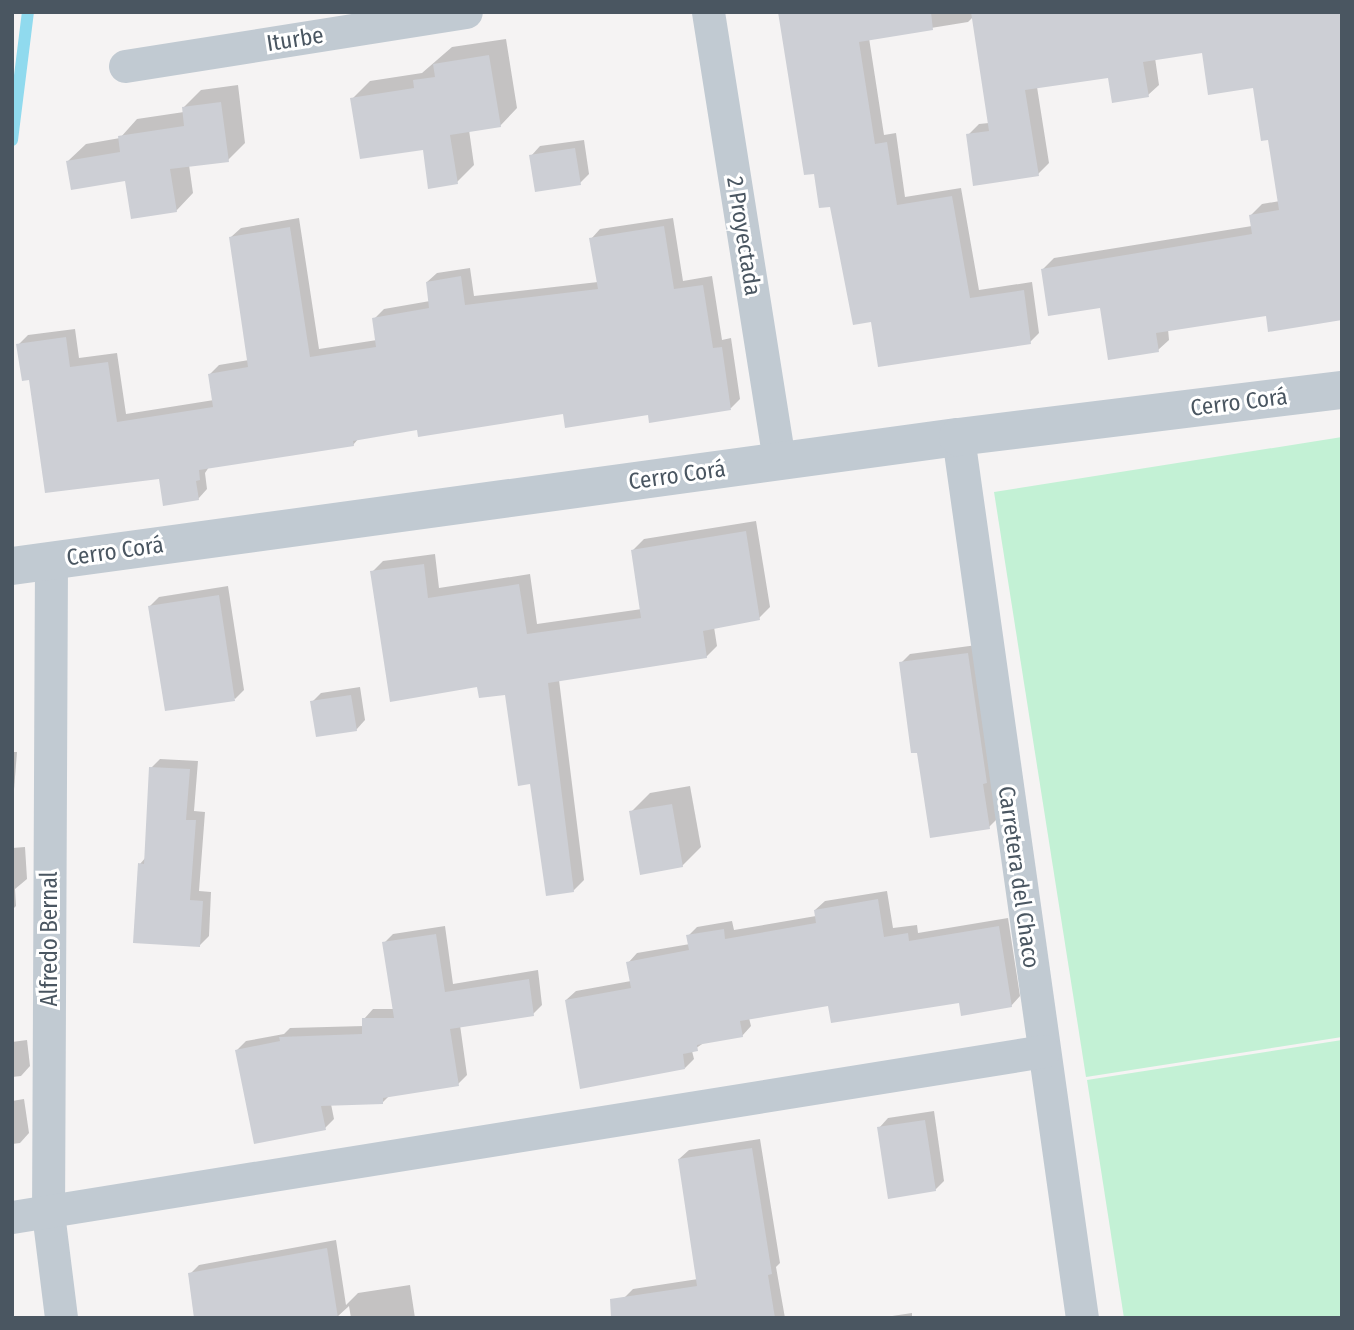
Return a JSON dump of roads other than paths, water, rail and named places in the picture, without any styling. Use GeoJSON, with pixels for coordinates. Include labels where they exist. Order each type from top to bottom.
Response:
{"type":"FeatureCollection","features":[{"type":"Feature","properties":{"kind":"street","name":"Iturbe"},"geometry":{"type":"LineString","coordinates":[[125,66],[466,12]]}},
{"type":"Feature","properties":{"kind":"street","name":"2 Proyectada"},"geometry":{"type":"LineString","coordinates":[[708,12],[779,461]]}},
{"type":"Feature","properties":{"kind":"street","name":"Cerro Corá"},"geometry":{"type":"LineString","coordinates":[[12,566],[958,437],[1342,390]]}},
{"type":"Feature","properties":{"kind":"street","name":"Carretera del Chaco"},"geometry":{"type":"LineString","coordinates":[[958,437],[1082,1318]]}},
{"type":"Feature","properties":{"kind":"street","name":"Alfredo Bernal"},"geometry":{"type":"LineString","coordinates":[[51,560],[48,1213],[61,1318]]}},
{"type":"Feature","properties":{"kind":"street"},"geometry":{"type":"LineString","coordinates":[[12,1217],[1044,1051]]}},
{"type":"Feature","properties":{"kind":"waterway"},"geometry":{"type":"LineString","coordinates":[[12,140],[28,12]]}}]}
